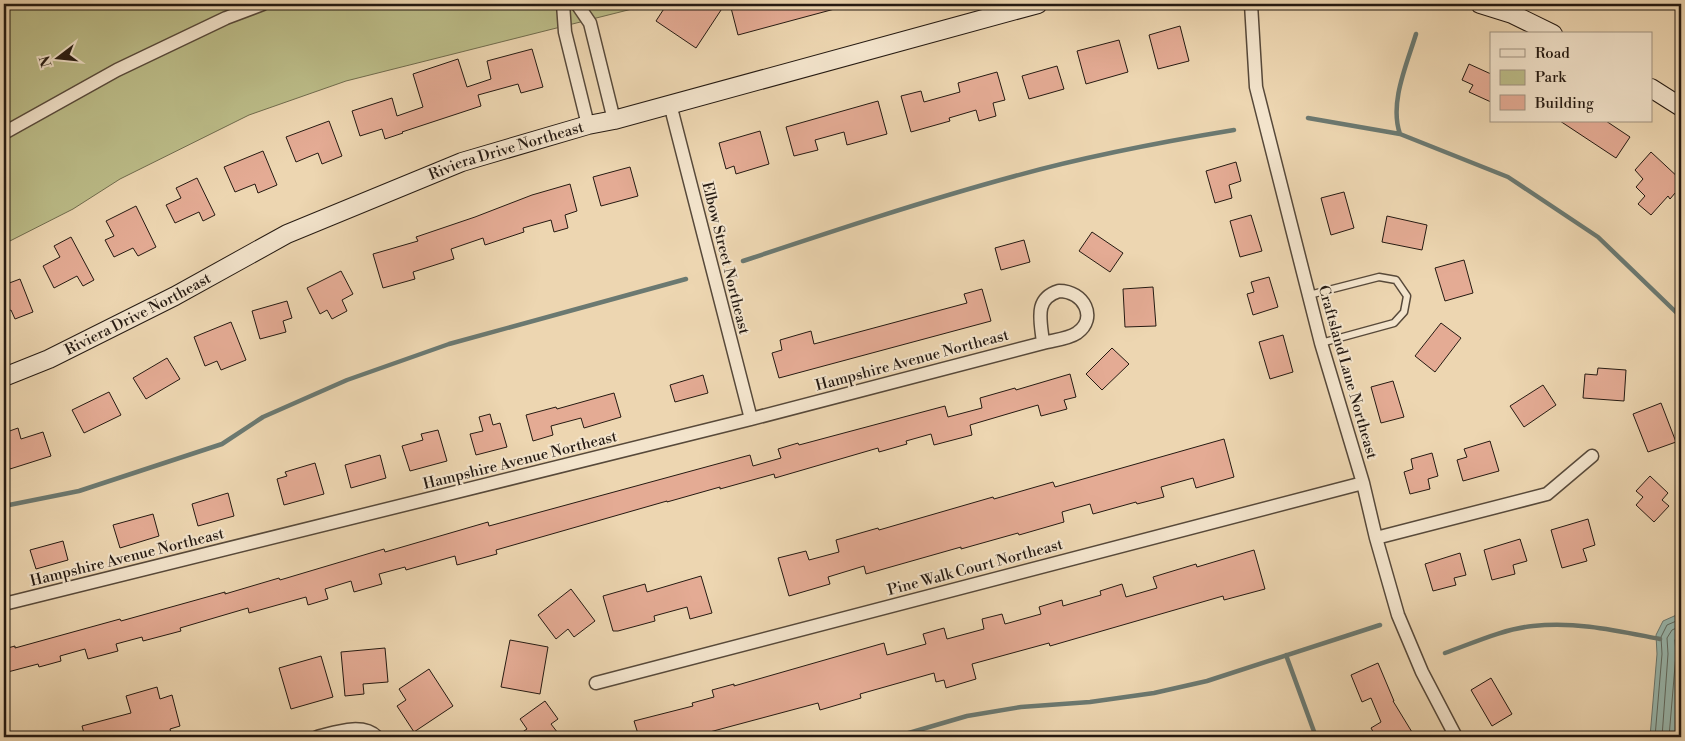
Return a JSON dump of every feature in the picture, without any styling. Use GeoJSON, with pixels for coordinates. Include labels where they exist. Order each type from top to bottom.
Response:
{"type":"FeatureCollection","features":[{"type":"Feature","properties":{"kind":"street"},"geometry":{"type":"LineString","coordinates":[[4,133],[117,70],[226,18],[263,4]]}},
{"type":"Feature","properties":{"kind":"street"},"geometry":{"type":"LineString","coordinates":[[564,4],[565,32],[588,125]]}},
{"type":"Feature","properties":{"kind":"street"},"geometry":{"type":"LineString","coordinates":[[577,4],[590,23],[614,120]]}},
{"type":"Feature","properties":{"kind":"street","name":"Riviera Drive Northeast"},"geometry":{"type":"LineString","coordinates":[[4,377],[49,359],[175,296],[287,234],[462,162],[588,125],[614,120],[1038,4]]}},
{"type":"Feature","properties":{"kind":"street","name":"Craftsland Lane Northeast"},"geometry":{"type":"LineString","coordinates":[[1251,4],[1256,87],[1321,343],[1362,482],[1398,615],[1422,672],[1456,737]]}},
{"type":"Feature","properties":{"kind":"street"},"geometry":{"type":"LineString","coordinates":[[1480,4],[1512,14],[1549,32]]}},
{"type":"Feature","properties":{"kind":"street"},"geometry":{"type":"LineString","coordinates":[[1652,89],[1681,107]]}},
{"type":"Feature","properties":{"kind":"street","name":"Elbow Street Northeast"},"geometry":{"type":"LineString","coordinates":[[670,104],[751,419]]}},
{"type":"Feature","properties":{"kind":"street","name":"Hampshire Avenue Northeast"},"geometry":{"type":"LineString","coordinates":[[4,604],[751,419],[1071,336],[1083,327],[1087,312],[1081,299],[1075,294],[1067,291],[1052,293],[1041,305],[1043,343]]}},
{"type":"Feature","properties":{"kind":"street"},"geometry":{"type":"LineString","coordinates":[[1376,538],[1547,494],[1592,456]]}},
{"type":"Feature","properties":{"kind":"street","name":"Pine Walk Court Northeast"},"geometry":{"type":"LineString","coordinates":[[596,683],[1362,482]]}},
{"type":"Feature","properties":{"kind":"street"},"geometry":{"type":"LineString","coordinates":[[317,737],[358,729],[377,737]]}},
{"type":"Feature","properties":{"kind":"lane"},"geometry":{"type":"LineString","coordinates":[[1309,295],[1380,277],[1396,280],[1407,296],[1404,312],[1394,323],[1321,343]]}},
{"type":"Feature","properties":{"kind":"green space"},"geometry":{"type":"Polygon","coordinates":[[[4,4],[635,4],[636,8],[346,81],[249,115],[120,179],[73,209],[4,244],[4,4]]]}},
{"type":"Feature","properties":{"kind":"water"},"geometry":{"type":"Polygon","coordinates":[[[1681,613],[1681,737],[1650,737],[1657,654],[1656,635],[1663,621],[1681,613]]]}},
{"type":"Feature","properties":{"kind":"building"},"geometry":{"type":"Polygon","coordinates":[[[667,4],[725,4],[696,48],[656,21],[667,4]]]}},
{"type":"Feature","properties":{"kind":"building"},"geometry":{"type":"Polygon","coordinates":[[[730,4],[842,4],[842,7],[738,35],[730,4]]]}},
{"type":"Feature","properties":{"kind":"building"},"geometry":{"type":"Polygon","coordinates":[[[1180,26],[1189,61],[1158,69],[1149,35],[1180,26]]]}},
{"type":"Feature","properties":{"kind":"building"},"geometry":{"type":"Polygon","coordinates":[[[1119,40],[1128,72],[1086,84],[1077,51],[1119,40]]]}},
{"type":"Feature","properties":{"kind":"building"},"geometry":{"type":"Polygon","coordinates":[[[532,49],[543,87],[521,93],[518,84],[478,95],[481,106],[385,139],[382,129],[360,136],[352,111],[392,98],[397,116],[423,107],[413,74],[458,59],[467,87],[491,79],[487,61],[532,49]]]}},
{"type":"Feature","properties":{"kind":"building"},"geometry":{"type":"Polygon","coordinates":[[[1469,64],[1490,74],[1490,102],[1469,92],[1473,85],[1462,80],[1469,64]]]}},
{"type":"Feature","properties":{"kind":"building"},"geometry":{"type":"Polygon","coordinates":[[[1057,66],[1064,89],[1029,99],[1022,76],[1057,66]]]}},
{"type":"Feature","properties":{"kind":"building"},"geometry":{"type":"Polygon","coordinates":[[[997,72],[1005,100],[993,103],[996,116],[979,121],[976,110],[949,118],[950,121],[911,132],[901,96],[921,91],[924,102],[960,92],[958,83],[997,72]]]}},
{"type":"Feature","properties":{"kind":"building"},"geometry":{"type":"Polygon","coordinates":[[[878,101],[887,134],[847,145],[844,132],[815,140],[818,150],[794,156],[786,127],[878,101]]]}},
{"type":"Feature","properties":{"kind":"building"},"geometry":{"type":"Polygon","coordinates":[[[329,121],[342,156],[322,164],[318,153],[296,162],[286,137],[329,121]]]}},
{"type":"Feature","properties":{"kind":"building"},"geometry":{"type":"Polygon","coordinates":[[[1562,122],[1608,122],[1630,137],[1616,158],[1562,122]]]}},
{"type":"Feature","properties":{"kind":"building"},"geometry":{"type":"Polygon","coordinates":[[[760,131],[769,164],[736,174],[734,166],[726,169],[719,143],[760,131]]]}},
{"type":"Feature","properties":{"kind":"building"},"geometry":{"type":"Polygon","coordinates":[[[263,151],[277,185],[258,193],[255,184],[235,192],[224,167],[263,151]]]}},
{"type":"Feature","properties":{"kind":"building"},"geometry":{"type":"Polygon","coordinates":[[[1651,152],[1681,180],[1681,186],[1670,199],[1668,196],[1651,215],[1638,204],[1645,196],[1636,187],[1643,179],[1635,170],[1651,152]]]}},
{"type":"Feature","properties":{"kind":"building"},"geometry":{"type":"Polygon","coordinates":[[[1236,162],[1241,181],[1229,185],[1232,198],[1215,203],[1206,171],[1236,162]]]}},
{"type":"Feature","properties":{"kind":"building"},"geometry":{"type":"Polygon","coordinates":[[[630,167],[638,196],[601,206],[593,177],[630,167]]]}},
{"type":"Feature","properties":{"kind":"building"},"geometry":{"type":"Polygon","coordinates":[[[197,178],[215,215],[203,221],[199,212],[175,223],[166,205],[181,198],[176,188],[197,178]]]}},
{"type":"Feature","properties":{"kind":"building"},"geometry":{"type":"Polygon","coordinates":[[[570,184],[577,211],[565,215],[568,228],[554,232],[551,220],[523,228],[524,232],[485,245],[483,238],[451,249],[454,259],[413,272],[415,279],[383,288],[373,254],[418,241],[416,237],[532,195],[570,184]]]}},
{"type":"Feature","properties":{"kind":"building"},"geometry":{"type":"Polygon","coordinates":[[[1344,192],[1354,228],[1331,235],[1321,198],[1344,192]]]}},
{"type":"Feature","properties":{"kind":"building"},"geometry":{"type":"Polygon","coordinates":[[[136,206],[156,247],[138,256],[133,248],[114,257],[105,240],[114,236],[106,221],[136,206]]]}},
{"type":"Feature","properties":{"kind":"building"},"geometry":{"type":"Polygon","coordinates":[[[1251,215],[1262,251],[1240,257],[1230,221],[1251,215]]]}},
{"type":"Feature","properties":{"kind":"building"},"geometry":{"type":"Polygon","coordinates":[[[1387,216],[1427,225],[1422,250],[1382,242],[1387,216]]]}},
{"type":"Feature","properties":{"kind":"building"},"geometry":{"type":"Polygon","coordinates":[[[1092,232],[1123,253],[1110,272],[1079,251],[1092,232]]]}},
{"type":"Feature","properties":{"kind":"building"},"geometry":{"type":"Polygon","coordinates":[[[71,237],[94,280],[83,286],[77,276],[54,288],[43,266],[60,257],[54,246],[71,237]]]}},
{"type":"Feature","properties":{"kind":"building"},"geometry":{"type":"Polygon","coordinates":[[[1024,240],[1030,262],[1001,270],[995,248],[1024,240]]]}},
{"type":"Feature","properties":{"kind":"building"},"geometry":{"type":"Polygon","coordinates":[[[1464,260],[1473,293],[1445,301],[1435,268],[1464,260]]]}},
{"type":"Feature","properties":{"kind":"building"},"geometry":{"type":"Polygon","coordinates":[[[341,271],[353,294],[342,300],[347,311],[332,319],[327,310],[320,314],[307,288],[341,271]]]}},
{"type":"Feature","properties":{"kind":"building"},"geometry":{"type":"Polygon","coordinates":[[[1269,277],[1278,307],[1253,315],[1247,294],[1254,292],[1251,282],[1269,277]]]}},
{"type":"Feature","properties":{"kind":"building"},"geometry":{"type":"Polygon","coordinates":[[[20,279],[33,312],[15,319],[11,310],[4,313],[4,285],[20,279]]]}},
{"type":"Feature","properties":{"kind":"building"},"geometry":{"type":"Polygon","coordinates":[[[1153,287],[1156,326],[1125,327],[1123,289],[1153,287]]]}},
{"type":"Feature","properties":{"kind":"building"},"geometry":{"type":"Polygon","coordinates":[[[982,289],[991,321],[779,378],[772,353],[782,350],[780,340],[811,331],[814,344],[967,303],[964,294],[982,289]]]}},
{"type":"Feature","properties":{"kind":"building"},"geometry":{"type":"Polygon","coordinates":[[[287,301],[292,318],[283,321],[286,332],[260,339],[252,311],[287,301]]]}},
{"type":"Feature","properties":{"kind":"building"},"geometry":{"type":"Polygon","coordinates":[[[231,322],[246,360],[221,370],[217,361],[205,366],[194,337],[231,322]]]}},
{"type":"Feature","properties":{"kind":"building"},"geometry":{"type":"Polygon","coordinates":[[[1441,323],[1461,338],[1435,372],[1415,356],[1441,323]]]}},
{"type":"Feature","properties":{"kind":"building"},"geometry":{"type":"Polygon","coordinates":[[[1283,335],[1293,372],[1270,379],[1259,342],[1283,335]]]}},
{"type":"Feature","properties":{"kind":"building"},"geometry":{"type":"Polygon","coordinates":[[[1112,348],[1129,364],[1102,390],[1086,374],[1112,348]]]}},
{"type":"Feature","properties":{"kind":"building"},"geometry":{"type":"Polygon","coordinates":[[[167,358],[180,379],[146,399],[133,378],[167,358]]]}},
{"type":"Feature","properties":{"kind":"building"},"geometry":{"type":"Polygon","coordinates":[[[1598,368],[1626,370],[1624,401],[1583,398],[1585,374],[1597,375],[1598,368]]]}},
{"type":"Feature","properties":{"kind":"building"},"geometry":{"type":"Polygon","coordinates":[[[1070,374],[1076,397],[1064,400],[1067,409],[1041,416],[1038,405],[970,425],[972,435],[934,445],[931,434],[906,441],[907,444],[879,452],[878,448],[775,478],[774,474],[667,501],[496,550],[497,554],[457,565],[455,556],[406,570],[405,567],[379,574],[382,584],[354,592],[351,581],[325,589],[328,599],[308,605],[306,597],[249,613],[248,608],[180,628],[181,631],[143,641],[142,637],[116,644],[118,651],[88,659],[85,649],[60,656],[61,661],[39,667],[38,664],[4,673],[4,649],[15,646],[15,648],[120,619],[121,621],[279,578],[280,580],[384,549],[385,552],[488,522],[489,526],[750,455],[753,466],[781,458],[778,449],[945,406],[948,417],[982,408],[980,398],[1015,388],[1016,390],[1070,374]]]}},
{"type":"Feature","properties":{"kind":"building"},"geometry":{"type":"Polygon","coordinates":[[[703,375],[708,393],[675,402],[670,385],[703,375]]]}},
{"type":"Feature","properties":{"kind":"building"},"geometry":{"type":"Polygon","coordinates":[[[1393,381],[1404,417],[1381,423],[1371,387],[1393,381]]]}},
{"type":"Feature","properties":{"kind":"building"},"geometry":{"type":"Polygon","coordinates":[[[1543,385],[1556,405],[1524,427],[1510,406],[1543,385]]]}},
{"type":"Feature","properties":{"kind":"building"},"geometry":{"type":"Polygon","coordinates":[[[109,392],[121,415],[84,433],[72,410],[109,392]]]}},
{"type":"Feature","properties":{"kind":"building"},"geometry":{"type":"Polygon","coordinates":[[[614,393],[621,417],[584,428],[581,418],[551,426],[553,435],[533,441],[526,415],[556,407],[557,409],[614,393]]]}},
{"type":"Feature","properties":{"kind":"building"},"geometry":{"type":"Polygon","coordinates":[[[1661,403],[1676,442],[1648,452],[1633,414],[1661,403]]]}},
{"type":"Feature","properties":{"kind":"building"},"geometry":{"type":"Polygon","coordinates":[[[490,414],[493,425],[500,423],[507,447],[476,455],[470,434],[483,431],[479,417],[490,414]]]}},
{"type":"Feature","properties":{"kind":"building"},"geometry":{"type":"Polygon","coordinates":[[[18,428],[21,439],[43,432],[51,456],[10,469],[4,450],[4,433],[18,428]]]}},
{"type":"Feature","properties":{"kind":"building"},"geometry":{"type":"Polygon","coordinates":[[[438,430],[447,461],[410,471],[402,446],[423,440],[421,434],[438,430]]]}},
{"type":"Feature","properties":{"kind":"building"},"geometry":{"type":"Polygon","coordinates":[[[1224,439],[1234,477],[1196,488],[1193,478],[1161,487],[1164,497],[1137,504],[1136,502],[1093,514],[1090,504],[1062,512],[1064,522],[1019,535],[1018,533],[961,549],[961,547],[866,574],[864,566],[828,577],[830,584],[789,596],[778,558],[806,551],[809,560],[839,552],[836,540],[1053,482],[1055,487],[1224,439]]]}},
{"type":"Feature","properties":{"kind":"building"},"geometry":{"type":"Polygon","coordinates":[[[1490,441],[1499,471],[1463,481],[1457,460],[1467,457],[1464,449],[1490,441]]]}},
{"type":"Feature","properties":{"kind":"building"},"geometry":{"type":"Polygon","coordinates":[[[1432,453],[1438,476],[1428,479],[1430,489],[1410,494],[1404,472],[1413,469],[1411,459],[1432,453]]]}},
{"type":"Feature","properties":{"kind":"building"},"geometry":{"type":"Polygon","coordinates":[[[380,455],[386,478],[351,488],[345,465],[380,455]]]}},
{"type":"Feature","properties":{"kind":"building"},"geometry":{"type":"Polygon","coordinates":[[[315,463],[324,494],[284,505],[277,479],[287,476],[285,472],[315,463]]]}},
{"type":"Feature","properties":{"kind":"building"},"geometry":{"type":"Polygon","coordinates":[[[1650,476],[1668,493],[1662,500],[1669,506],[1654,522],[1636,505],[1643,497],[1636,491],[1650,476]]]}},
{"type":"Feature","properties":{"kind":"building"},"geometry":{"type":"Polygon","coordinates":[[[228,493],[234,516],[198,526],[192,504],[228,493]]]}},
{"type":"Feature","properties":{"kind":"building"},"geometry":{"type":"Polygon","coordinates":[[[153,514],[159,536],[120,548],[113,525],[153,514]]]}},
{"type":"Feature","properties":{"kind":"building"},"geometry":{"type":"Polygon","coordinates":[[[1588,519],[1595,545],[1583,549],[1587,561],[1562,568],[1551,530],[1588,519]]]}},
{"type":"Feature","properties":{"kind":"building"},"geometry":{"type":"Polygon","coordinates":[[[1520,539],[1527,561],[1513,565],[1515,574],[1492,580],[1484,550],[1520,539]]]}},
{"type":"Feature","properties":{"kind":"building"},"geometry":{"type":"Polygon","coordinates":[[[63,541],[68,560],[36,569],[30,550],[63,541]]]}},
{"type":"Feature","properties":{"kind":"building"},"geometry":{"type":"Polygon","coordinates":[[[1254,550],[1265,589],[1224,600],[1223,596],[1050,646],[1049,643],[972,664],[976,679],[946,688],[944,680],[936,682],[934,673],[860,694],[861,698],[820,710],[818,703],[691,737],[639,737],[634,721],[693,706],[692,703],[714,697],[712,690],[734,684],[734,686],[884,643],[887,655],[926,644],[923,634],[944,628],[947,639],[984,629],[982,619],[1002,614],[1005,624],[1041,614],[1039,607],[1062,600],[1063,606],[1101,595],[1100,591],[1122,584],[1126,597],[1157,588],[1153,577],[1196,564],[1197,567],[1254,550]]]}},
{"type":"Feature","properties":{"kind":"building"},"geometry":{"type":"Polygon","coordinates":[[[1460,553],[1466,575],[1454,578],[1456,585],[1433,591],[1425,564],[1460,553]]]}},
{"type":"Feature","properties":{"kind":"building"},"geometry":{"type":"Polygon","coordinates":[[[701,576],[712,613],[690,619],[687,607],[654,616],[655,621],[613,631],[603,596],[645,584],[647,592],[701,576]]]}},
{"type":"Feature","properties":{"kind":"building"},"geometry":{"type":"Polygon","coordinates":[[[571,589],[595,621],[574,637],[568,629],[556,639],[538,615],[571,589]]]}},
{"type":"Feature","properties":{"kind":"building"},"geometry":{"type":"Polygon","coordinates":[[[510,640],[548,647],[540,694],[501,687],[510,640]]]}},
{"type":"Feature","properties":{"kind":"building"},"geometry":{"type":"Polygon","coordinates":[[[385,648],[388,682],[363,684],[364,694],[345,696],[341,652],[385,648]]]}},
{"type":"Feature","properties":{"kind":"building"},"geometry":{"type":"Polygon","coordinates":[[[321,656],[333,697],[291,709],[279,668],[321,656]]]}},
{"type":"Feature","properties":{"kind":"building"},"geometry":{"type":"Polygon","coordinates":[[[1378,663],[1393,701],[1415,737],[1376,737],[1371,728],[1381,722],[1371,698],[1362,702],[1351,675],[1378,663]]]}},
{"type":"Feature","properties":{"kind":"building"},"geometry":{"type":"Polygon","coordinates":[[[429,669],[453,706],[414,732],[397,706],[406,700],[399,689],[429,669]]]}},
{"type":"Feature","properties":{"kind":"building"},"geometry":{"type":"Polygon","coordinates":[[[1491,678],[1512,714],[1492,726],[1471,690],[1491,678]]]}},
{"type":"Feature","properties":{"kind":"building"},"geometry":{"type":"Polygon","coordinates":[[[157,687],[160,699],[172,695],[180,726],[170,729],[172,737],[85,737],[82,726],[131,713],[126,696],[157,687]]]}},
{"type":"Feature","properties":{"kind":"building"},"geometry":{"type":"Polygon","coordinates":[[[545,701],[558,719],[551,724],[561,737],[515,737],[527,729],[520,719],[545,701]]]}},
{"type":"Feature","properties":{"kind":"waterway"},"geometry":{"type":"LineString","coordinates":[[1400,134],[1397,122],[1400,84],[1416,34]]}},
{"type":"Feature","properties":{"kind":"waterway"},"geometry":{"type":"LineString","coordinates":[[1308,118],[1400,134],[1508,177],[1598,237],[1681,317]]}},
{"type":"Feature","properties":{"kind":"waterway"},"geometry":{"type":"LineString","coordinates":[[743,261],[912,206],[1015,176],[1124,150],[1234,130]]}},
{"type":"Feature","properties":{"kind":"waterway"},"geometry":{"type":"LineString","coordinates":[[4,506],[79,491],[222,444],[263,417],[347,380],[449,344],[686,279]]}},
{"type":"Feature","properties":{"kind":"waterway"},"geometry":{"type":"LineString","coordinates":[[895,737],[967,716],[1021,707],[1090,702],[1154,693],[1207,681],[1380,625]]}},
{"type":"Feature","properties":{"kind":"waterway"},"geometry":{"type":"LineString","coordinates":[[1445,653],[1488,637],[1533,626],[1581,626],[1660,639]]}},
{"type":"Feature","properties":{"kind":"waterway"},"geometry":{"type":"LineString","coordinates":[[1286,655],[1316,737]]}}]}
